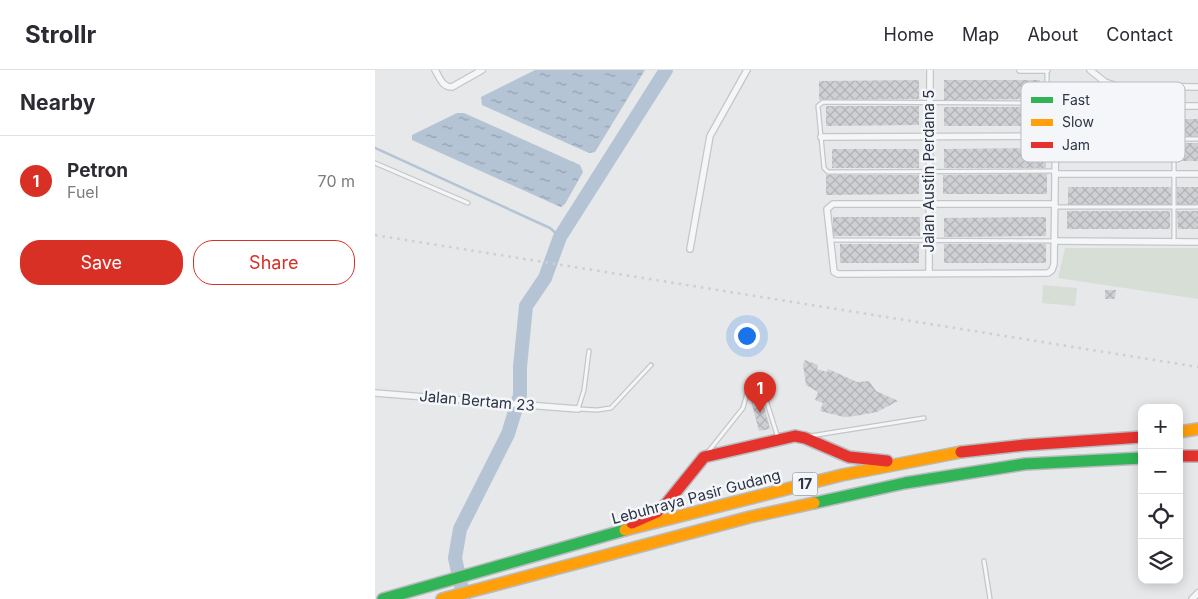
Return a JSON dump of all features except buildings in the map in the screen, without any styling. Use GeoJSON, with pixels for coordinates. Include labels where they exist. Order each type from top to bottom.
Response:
{"type":"FeatureCollection","features":[{"type":"Feature","properties":{"kind":"highway"},"geometry":{"type":"LineString","coordinates":[[1183,431],[1198,429]]}},
{"type":"Feature","properties":{"kind":"highway"},"geometry":{"type":"LineString","coordinates":[[1183,436],[1198,436]]}},
{"type":"Feature","properties":{"kind":"highway","name":"Lebuhraya Pasir Gudang"},"geometry":{"type":"LineString","coordinates":[[383,599],[746,499],[910,460],[1033,443],[1138,437]]}},
{"type":"Feature","properties":{"kind":"highway"},"geometry":{"type":"LineString","coordinates":[[567,547],[657,512],[666,504],[702,458],[778,438],[802,438],[849,457],[882,461],[910,460]]}},
{"type":"Feature","properties":{"kind":"highway"},"geometry":{"type":"LineString","coordinates":[[1183,456],[1198,456]]}},
{"type":"Feature","properties":{"kind":"highway","name":"17"},"geometry":{"type":"LineString","coordinates":[[445,598],[751,517],[905,483],[1025,464],[1138,458]]}},
{"type":"Feature","properties":{"kind":"street"},"geometry":{"type":"LineString","coordinates":[[435,70],[443,85],[452,87],[472,72],[482,70]]}},
{"type":"Feature","properties":{"kind":"street"},"geometry":{"type":"LineString","coordinates":[[690,249],[710,136],[747,70]]}},
{"type":"Feature","properties":{"kind":"street","name":"Jalan Austin Perdana 5"},"geometry":{"type":"LineString","coordinates":[[929,70],[929,273]]}},
{"type":"Feature","properties":{"kind":"street"},"geometry":{"type":"LineString","coordinates":[[1020,70],[1047,70]]}},
{"type":"Feature","properties":{"kind":"street"},"geometry":{"type":"LineString","coordinates":[[1091,70],[1105,82]]}},
{"type":"Feature","properties":{"kind":"street"},"geometry":{"type":"LineString","coordinates":[[1185,87],[1198,87]]}},
{"type":"Feature","properties":{"kind":"street"},"geometry":{"type":"LineString","coordinates":[[1185,106],[1198,106]]}},
{"type":"Feature","properties":{"kind":"street"},"geometry":{"type":"LineString","coordinates":[[821,137],[1021,137]]}},
{"type":"Feature","properties":{"kind":"street"},"geometry":{"type":"LineString","coordinates":[[1055,162],[1055,172],[1055,206],[1055,241],[1054,264],[1052,270],[1048,273],[836,274],[827,209],[833,204],[1055,206]]}},
{"type":"Feature","properties":{"kind":"street"},"geometry":{"type":"LineString","coordinates":[[1055,172],[1198,174]]}},
{"type":"Feature","properties":{"kind":"street"},"geometry":{"type":"LineString","coordinates":[[1055,241],[1198,242]]}},
{"type":"Feature","properties":{"kind":"street","name":"Jalan Bertam 23"},"geometry":{"type":"LineString","coordinates":[[375,393],[578,409]]}},
{"type":"Feature","properties":{"kind":"street"},"geometry":{"type":"LineString","coordinates":[[1193,599],[1198,593]]}},
{"type":"Feature","properties":{"kind":"lane"},"geometry":{"type":"LineString","coordinates":[[1021,102],[823,102],[818,106],[824,168],[828,172],[1055,172]]}},
{"type":"Feature","properties":{"kind":"lane"},"geometry":{"type":"LineString","coordinates":[[1185,139],[1198,139]]}},
{"type":"Feature","properties":{"kind":"lane"},"geometry":{"type":"LineString","coordinates":[[1174,162],[1174,242]]}},
{"type":"Feature","properties":{"kind":"lane"},"geometry":{"type":"LineString","coordinates":[[375,163],[468,202]]}},
{"type":"Feature","properties":{"kind":"lane"},"geometry":{"type":"LineString","coordinates":[[1055,206],[1198,207]]}},
{"type":"Feature","properties":{"kind":"lane"},"geometry":{"type":"LineString","coordinates":[[830,240],[1055,241]]}},
{"type":"Feature","properties":{"kind":"lane"},"geometry":{"type":"LineString","coordinates":[[589,350],[584,390],[578,409],[597,410],[611,408],[651,365]]}},
{"type":"Feature","properties":{"kind":"lane"},"geometry":{"type":"LineString","coordinates":[[702,458],[743,408],[747,393],[757,388],[763,390],[778,438]]}},
{"type":"Feature","properties":{"kind":"lane"},"geometry":{"type":"LineString","coordinates":[[802,438],[924,418]]}},
{"type":"Feature","properties":{"kind":"lane"},"geometry":{"type":"LineString","coordinates":[[984,561],[990,599]]}},
{"type":"Feature","properties":{"kind":"shaded area"},"geometry":{"type":"Polygon","coordinates":[[[1065,248],[1198,248],[1198,299],[1058,278],[1065,248]]]}},
{"type":"Feature","properties":{"kind":"shaded area"},"geometry":{"type":"Polygon","coordinates":[[[1043,285],[1077,288],[1075,306],[1042,303],[1043,285]]]}},
{"type":"Feature","properties":{"kind":"water"},"geometry":{"type":"Polygon","coordinates":[[[535,70],[645,70],[595,152],[589,153],[482,105],[481,97],[535,70]]]}},
{"type":"Feature","properties":{"kind":"water"},"geometry":{"type":"Polygon","coordinates":[[[457,113],[464,113],[580,165],[583,172],[565,204],[561,207],[556,205],[412,140],[412,135],[457,113]]]}},
{"type":"Feature","properties":{"kind":"waterway"},"geometry":{"type":"LineString","coordinates":[[464,599],[455,558],[460,529],[508,434],[520,395],[520,367],[526,306],[545,278],[560,237],[666,70]]}},
{"type":"Feature","properties":{"kind":"waterway"},"geometry":{"type":"LineString","coordinates":[[375,148],[550,228],[560,237]]}},
{"type":"Feature","properties":{"kind":"railway"},"geometry":{"type":"LineString","coordinates":[[375,235],[1198,367]]}},
{"type":"Feature","properties":{"kind":"traffic: fast"},"geometry":{"type":"LineString","coordinates":[[814,503],[905,483],[1025,464],[1138,458]]}},
{"type":"Feature","properties":{"kind":"traffic: fast"},"geometry":{"type":"LineString","coordinates":[[383,599],[625,530]]}},
{"type":"Feature","properties":{"kind":"traffic: slow"},"geometry":{"type":"LineString","coordinates":[[1183,431],[1198,429]]}},
{"type":"Feature","properties":{"kind":"traffic: slow"},"geometry":{"type":"LineString","coordinates":[[625,530],[842,475],[961,452]]}},
{"type":"Feature","properties":{"kind":"traffic: slow"},"geometry":{"type":"LineString","coordinates":[[442,599],[750,517],[814,503]]}},
{"type":"Feature","properties":{"kind":"traffic: jam"},"geometry":{"type":"LineString","coordinates":[[632,523],[657,512],[666,504],[704,457],[795,436],[805,438],[849,457],[887,461]]}},
{"type":"Feature","properties":{"kind":"traffic: jam"},"geometry":{"type":"LineString","coordinates":[[961,452],[1025,445],[1138,437]]}},
{"type":"Feature","properties":{"kind":"traffic: jam"},"geometry":{"type":"LineString","coordinates":[[1183,456],[1198,456]]}},
{"type":"Feature","properties":{"kind":"place","name":"Petron"},"geometry":{"type":"Point","coordinates":[760,413]}}]}
